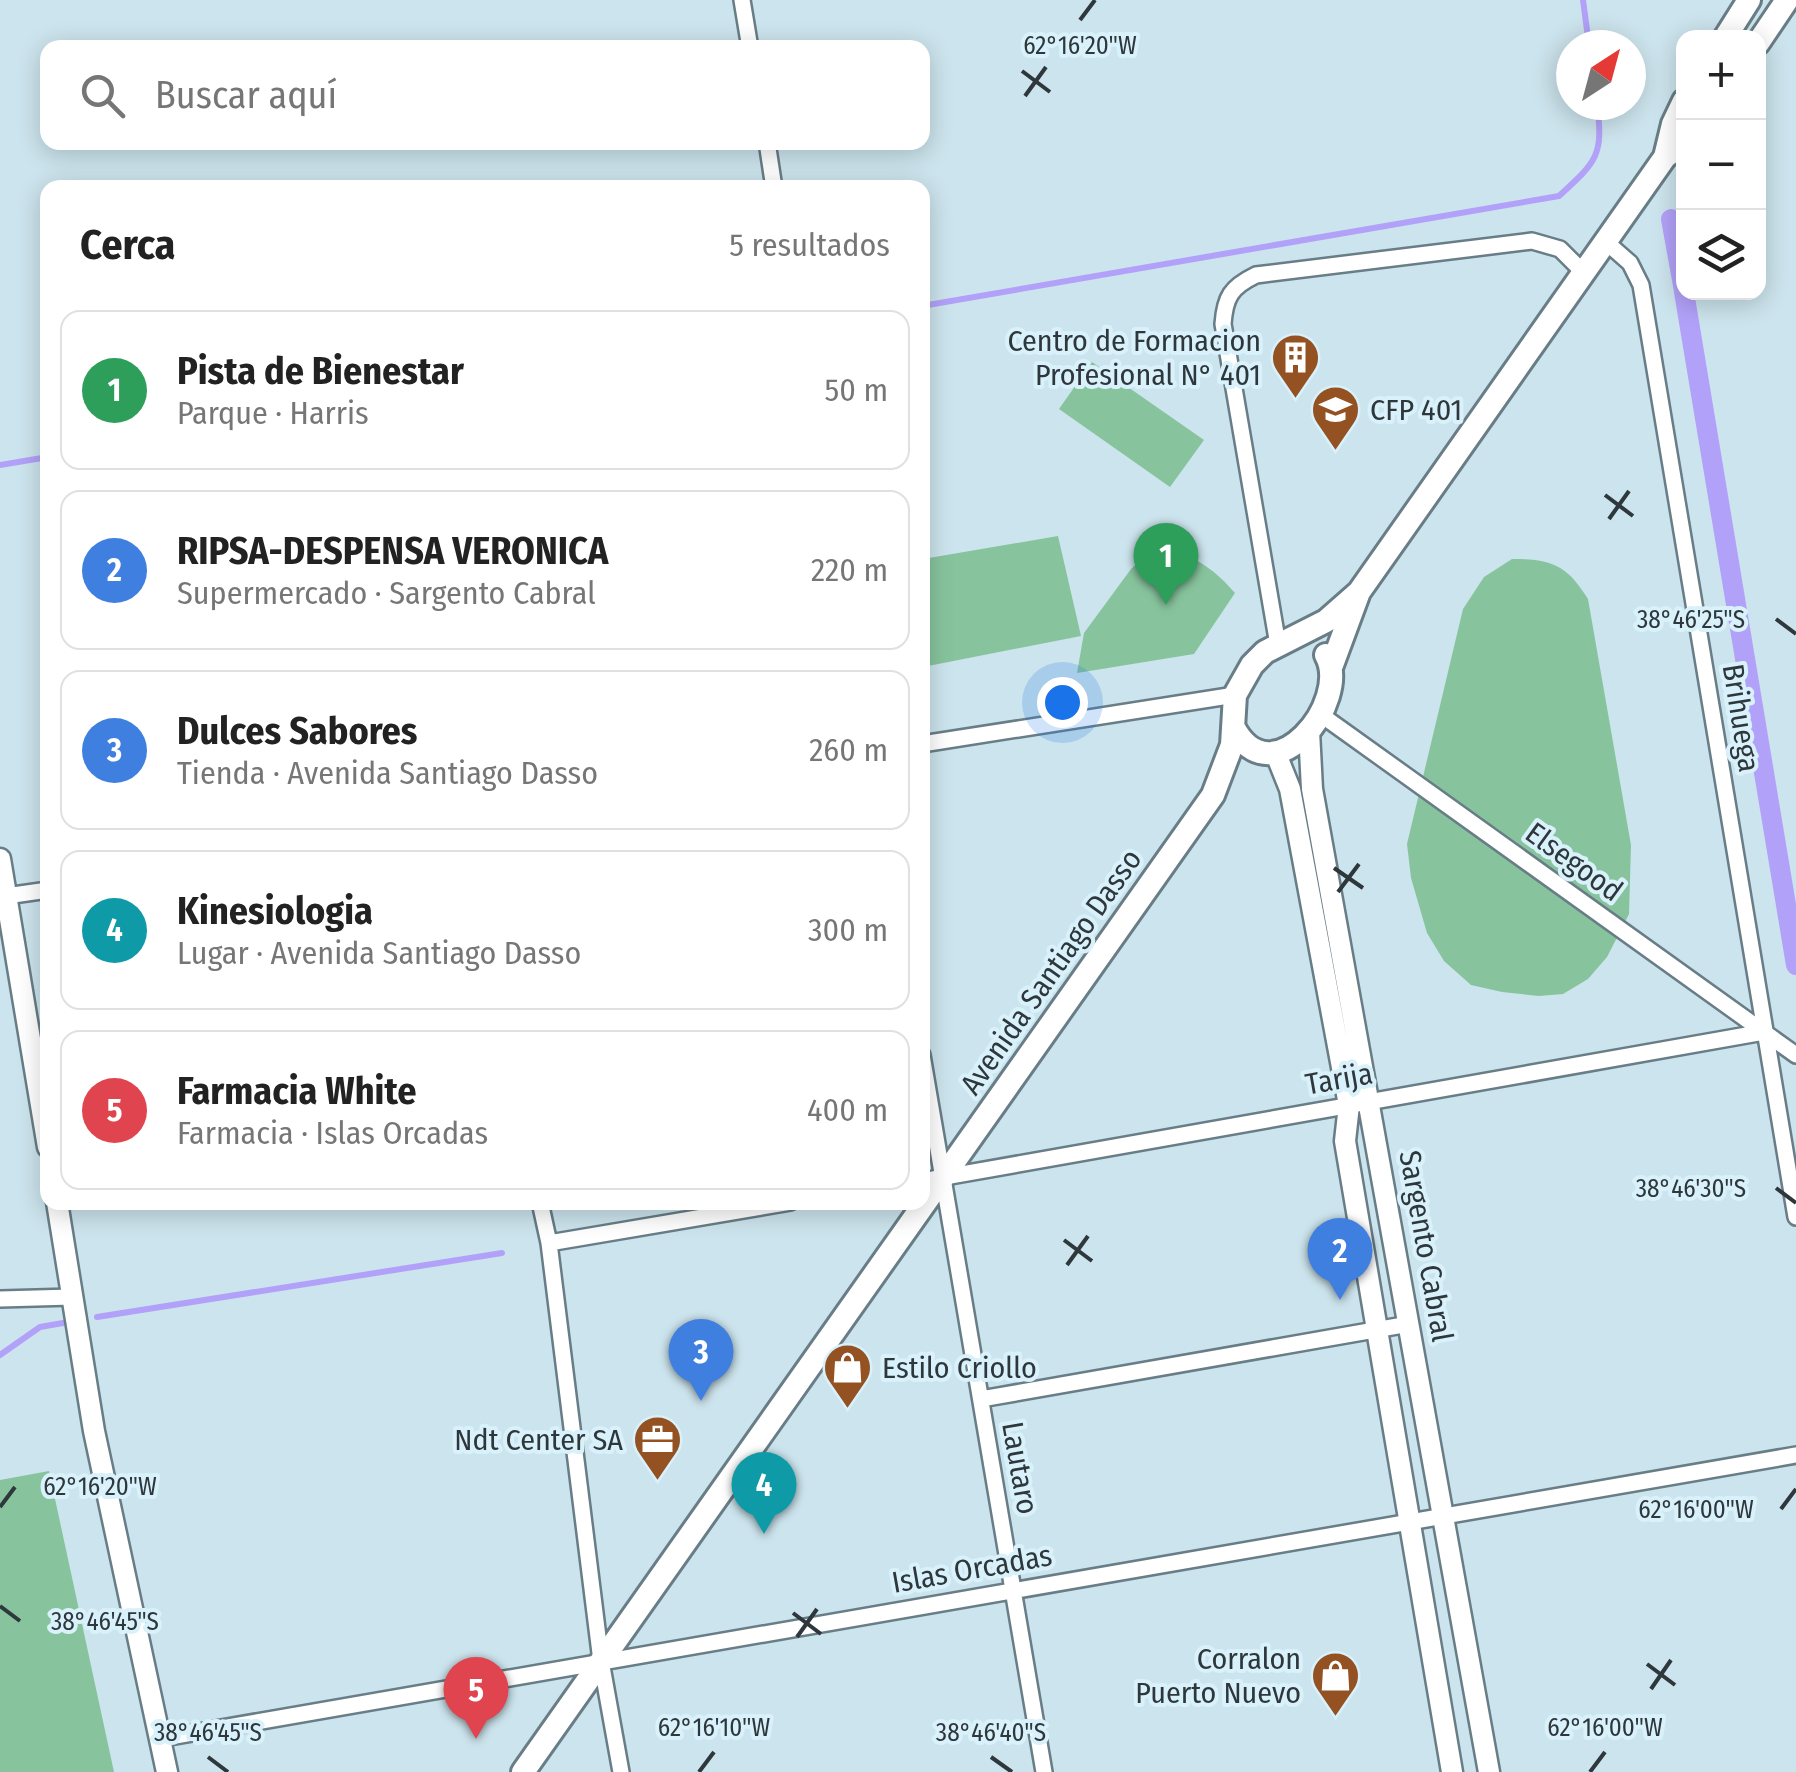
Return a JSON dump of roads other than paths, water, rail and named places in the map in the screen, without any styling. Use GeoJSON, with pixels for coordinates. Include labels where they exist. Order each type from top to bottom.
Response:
{"type":"FeatureCollection","features":[{"type":"Feature","properties":{"kind":"main road"},"geometry":{"type":"LineString","coordinates":[[1730,30],[1749,0]]}},
{"type":"Feature","properties":{"kind":"main road"},"geometry":{"type":"LineString","coordinates":[[1766,31],[1787,0]]}},
{"type":"Feature","properties":{"kind":"main road"},"geometry":{"type":"LineString","coordinates":[[1235,695],[1252,666],[1284,643],[1326,621],[1359,592],[1674,150],[1676,118]]}},
{"type":"Feature","properties":{"kind":"main road"},"geometry":{"type":"LineString","coordinates":[[1314,722],[1330,690],[1332,665],[1359,592]]}},
{"type":"Feature","properties":{"kind":"main road"},"geometry":{"type":"LineString","coordinates":[[1284,643],[1316,645],[1332,665]]}},
{"type":"Feature","properties":{"kind":"main road","name":"Avenida Santiago Dasso"},"geometry":{"type":"LineString","coordinates":[[1213,795],[1228,760],[1235,695]]}},
{"type":"Feature","properties":{"kind":"main road","name":"Avenida Santiago Dasso"},"geometry":{"type":"LineString","coordinates":[[933,1179],[1213,795],[1242,768],[1286,750],[1314,722]]}},
{"type":"Feature","properties":{"kind":"main road"},"geometry":{"type":"LineString","coordinates":[[1234,728],[1245,744],[1270,754]]}},
{"type":"Feature","properties":{"kind":"main road","name":"Avenida Santiago Dasso"},"geometry":{"type":"LineString","coordinates":[[523,1772],[912,1210]]}},
{"type":"Feature","properties":{"kind":"street"},"geometry":{"type":"LineString","coordinates":[[742,0],[749,40]]}},
{"type":"Feature","properties":{"kind":"street"},"geometry":{"type":"LineString","coordinates":[[768,150],[773,180]]}},
{"type":"Feature","properties":{"kind":"street"},"geometry":{"type":"LineString","coordinates":[[1284,643],[1223,324],[1225,299],[1235,285],[1256,275],[1532,240],[1560,249],[1584,273]]}},
{"type":"Feature","properties":{"kind":"street","name":"Brihuega"},"geometry":{"type":"LineString","coordinates":[[1606,242],[1630,263],[1642,285],[1796,1217]]}},
{"type":"Feature","properties":{"kind":"street"},"geometry":{"type":"LineString","coordinates":[[930,743],[1235,695]]}},
{"type":"Feature","properties":{"kind":"street","name":"Elsegood"},"geometry":{"type":"LineString","coordinates":[[1314,722],[1796,1055]]}},
{"type":"Feature","properties":{"kind":"street","name":"Sargento Cabral"},"geometry":{"type":"LineString","coordinates":[[1314,722],[1312,789],[1489,1772]]}},
{"type":"Feature","properties":{"kind":"street","name":"Sargento Cabral"},"geometry":{"type":"LineString","coordinates":[[1270,754],[1290,789],[1349,1106],[1346,1140],[1452,1772]]}},
{"type":"Feature","properties":{"kind":"street"},"geometry":{"type":"LineString","coordinates":[[0,859],[40,1099]]}},
{"type":"Feature","properties":{"kind":"street"},"geometry":{"type":"LineString","coordinates":[[6,896],[40,891]]}},
{"type":"Feature","properties":{"kind":"street","name":"Tarija"},"geometry":{"type":"LineString","coordinates":[[933,1179],[1764,1032]]}},
{"type":"Feature","properties":{"kind":"street","name":"Lautaro"},"geometry":{"type":"LineString","coordinates":[[930,1145],[933,1179],[981,1399],[1044,1772]]}},
{"type":"Feature","properties":{"kind":"street"},"geometry":{"type":"LineString","coordinates":[[58,1210],[94,1431],[167,1772]]}},
{"type":"Feature","properties":{"kind":"street"},"geometry":{"type":"LineString","coordinates":[[542,1210],[602,1661],[621,1772]]}},
{"type":"Feature","properties":{"kind":"street"},"geometry":{"type":"LineString","coordinates":[[549,1243],[743,1210]]}},
{"type":"Feature","properties":{"kind":"street"},"geometry":{"type":"LineString","coordinates":[[0,1298],[72,1297]]}},
{"type":"Feature","properties":{"kind":"street"},"geometry":{"type":"LineString","coordinates":[[981,1399],[1409,1324]]}},
{"type":"Feature","properties":{"kind":"street","name":"Islas Orcadas"},"geometry":{"type":"LineString","coordinates":[[158,1738],[1796,1454]]}},
{"type":"Feature","properties":{"kind":"waterway"},"geometry":{"type":"LineString","coordinates":[[1583,0],[1587,30]]}},
{"type":"Feature","properties":{"kind":"waterway"},"geometry":{"type":"LineString","coordinates":[[930,305],[1559,196],[1595,157],[1598,120]]}},
{"type":"Feature","properties":{"kind":"waterway"},"geometry":{"type":"LineString","coordinates":[[1671,219],[1676,247]]}},
{"type":"Feature","properties":{"kind":"waterway"},"geometry":{"type":"LineString","coordinates":[[1685,300],[1796,965]]}},
{"type":"Feature","properties":{"kind":"waterway"},"geometry":{"type":"LineString","coordinates":[[0,465],[40,458]]}},
{"type":"Feature","properties":{"kind":"waterway"},"geometry":{"type":"LineString","coordinates":[[97,1317],[502,1253]]}},
{"type":"Feature","properties":{"kind":"waterway"},"geometry":{"type":"LineString","coordinates":[[0,1355],[40,1327],[63,1323]]}},
{"type":"Feature","properties":{"kind":"place","name":"Centro de Formacion Profesional N° 401"},"geometry":{"type":"Point","coordinates":[1296,400]}},
{"type":"Feature","properties":{"kind":"place","name":"CFP 401"},"geometry":{"type":"Point","coordinates":[1335,452]}},
{"type":"Feature","properties":{"kind":"place","name":"Pista de Bienestar"},"geometry":{"type":"Point","coordinates":[1166,605]}},
{"type":"Feature","properties":{"kind":"place","name":"RIPSA-DESPENSA VERONICA"},"geometry":{"type":"Point","coordinates":[1340,1300]}},
{"type":"Feature","properties":{"kind":"place","name":"Dulces Sabores"},"geometry":{"type":"Point","coordinates":[701,1401]}},
{"type":"Feature","properties":{"kind":"place","name":"Estilo Criollo"},"geometry":{"type":"Point","coordinates":[847,1410]}},
{"type":"Feature","properties":{"kind":"place","name":"Ndt Center SA"},"geometry":{"type":"Point","coordinates":[658,1482]}},
{"type":"Feature","properties":{"kind":"place","name":"Kinesiologia"},"geometry":{"type":"Point","coordinates":[764,1534]}},
{"type":"Feature","properties":{"kind":"place","name":"Corralon Puerto Nuevo"},"geometry":{"type":"Point","coordinates":[1336,1718]}},
{"type":"Feature","properties":{"kind":"place","name":"Farmacia White"},"geometry":{"type":"Point","coordinates":[476,1739]}}]}
